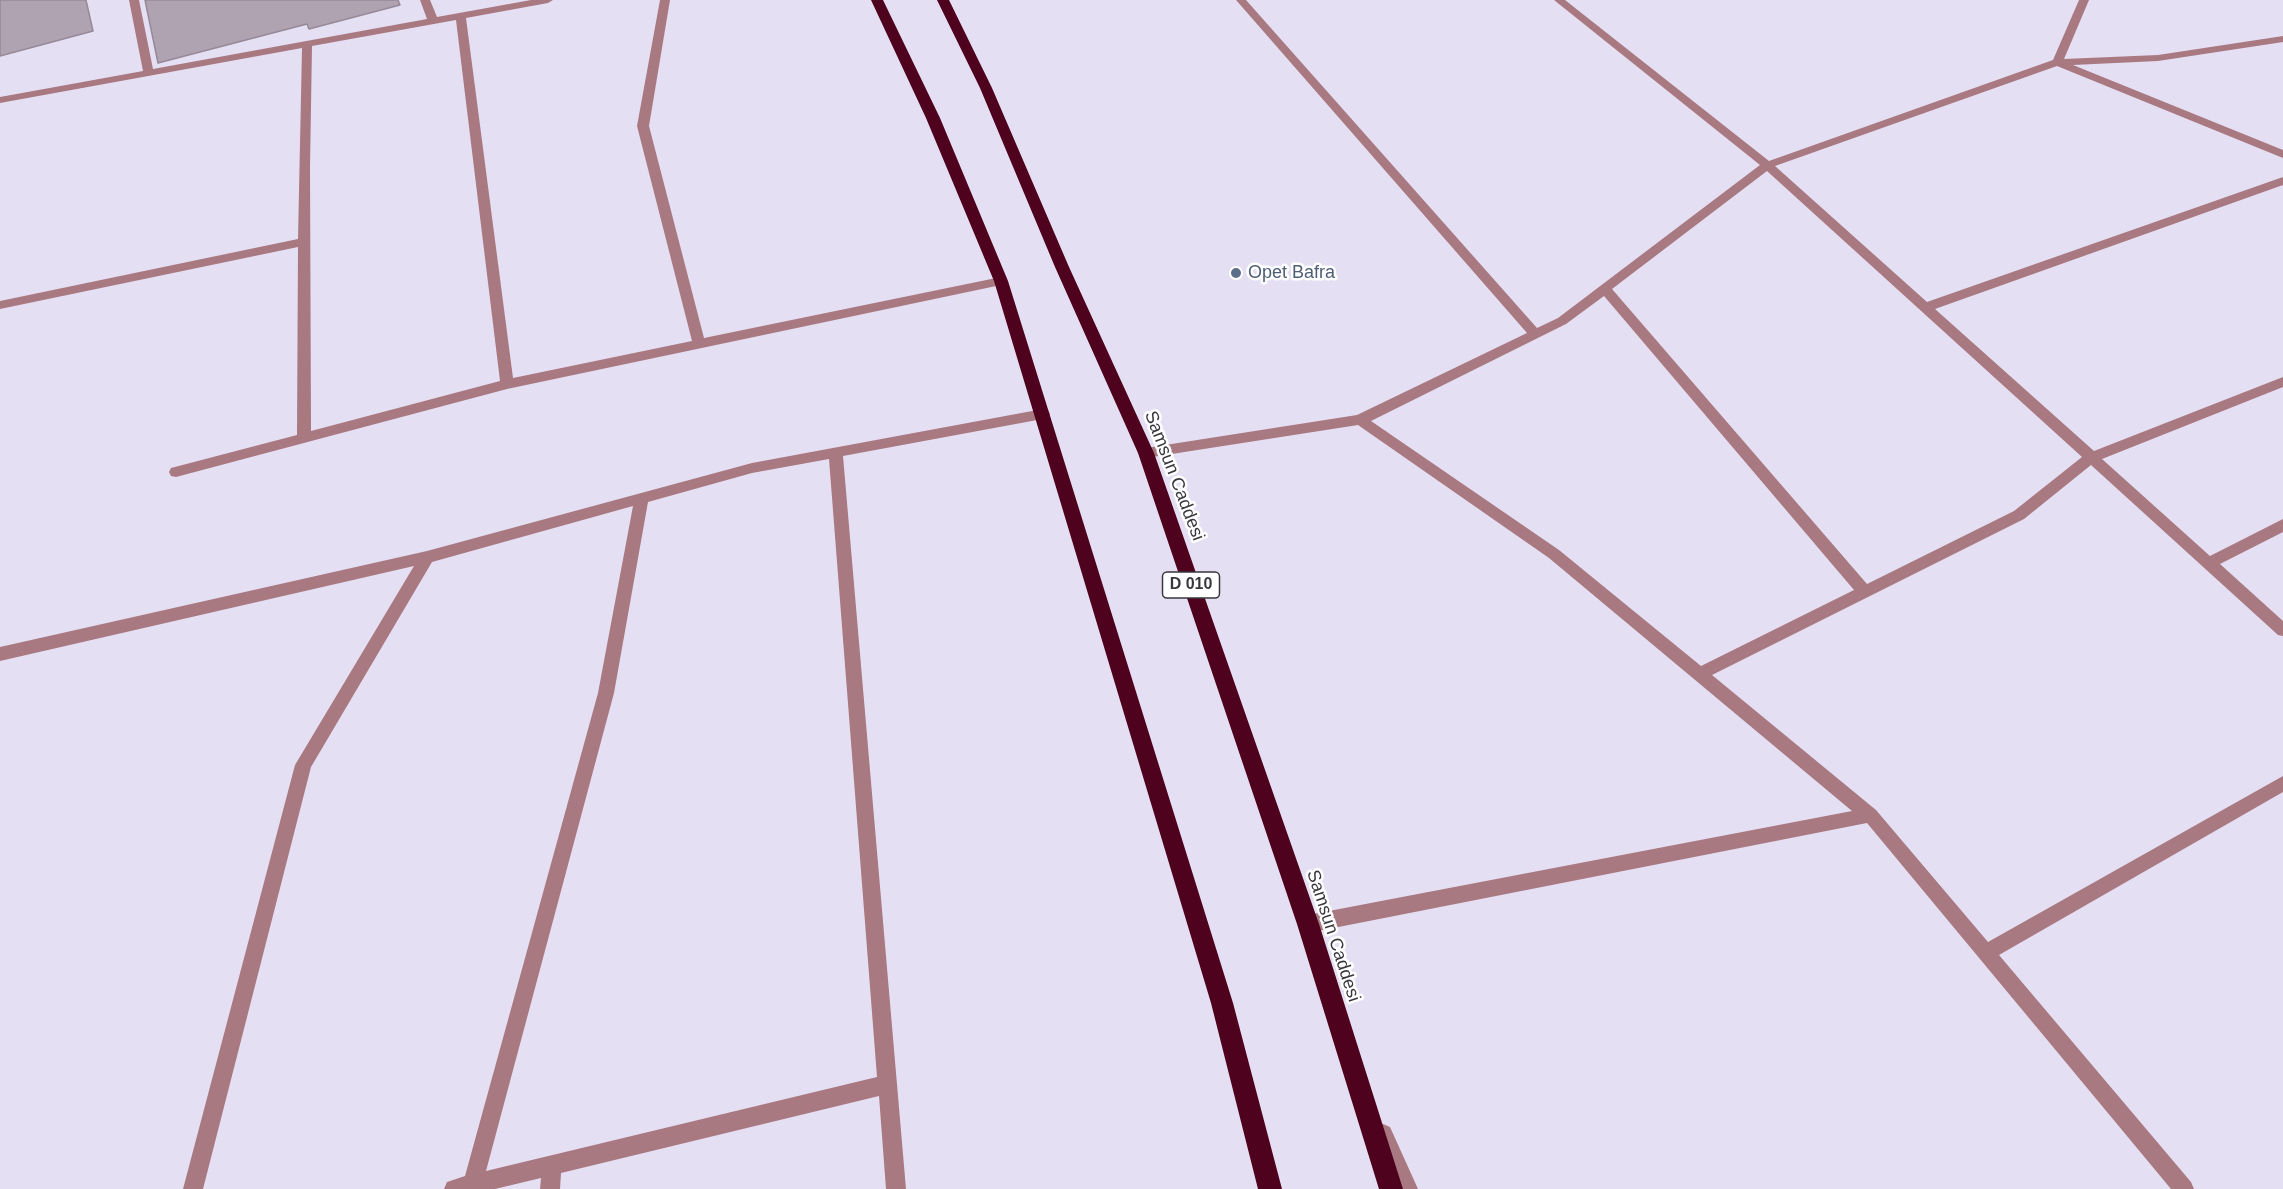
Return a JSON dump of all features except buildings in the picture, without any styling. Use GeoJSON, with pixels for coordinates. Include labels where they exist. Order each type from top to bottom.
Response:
{"type":"FeatureCollection","features":[{"type":"Feature","properties":{"kind":"highway"},"geometry":{"type":"LineString","coordinates":[[877,0],[933,118],[1001,281],[1222,1003],[1270,1189]]}},
{"type":"Feature","properties":{"kind":"highway","name":"Samsun Caddesi"},"geometry":{"type":"LineString","coordinates":[[943,0],[986,88],[1062,267],[1146,453],[1308,924],[1391,1189]]}},
{"type":"Feature","properties":{"kind":"street"},"geometry":{"type":"LineString","coordinates":[[134,0],[149,73]]}},
{"type":"Feature","properties":{"kind":"street"},"geometry":{"type":"LineString","coordinates":[[425,0],[433,21]]}},
{"type":"Feature","properties":{"kind":"street"},"geometry":{"type":"LineString","coordinates":[[0,100],[548,0]]}},
{"type":"Feature","properties":{"kind":"street"},"geometry":{"type":"LineString","coordinates":[[665,0],[643,126],[699,345]]}},
{"type":"Feature","properties":{"kind":"street"},"geometry":{"type":"LineString","coordinates":[[1242,0],[1534,334]]}},
{"type":"Feature","properties":{"kind":"street"},"geometry":{"type":"LineString","coordinates":[[1558,0],[1767,165],[2283,630]]}},
{"type":"Feature","properties":{"kind":"street"},"geometry":{"type":"LineString","coordinates":[[2056,62],[2084,0]]}},
{"type":"Feature","properties":{"kind":"street"},"geometry":{"type":"LineString","coordinates":[[460,16],[507,384]]}},
{"type":"Feature","properties":{"kind":"street"},"geometry":{"type":"LineString","coordinates":[[1146,453],[1360,420],[1562,321],[1767,165],[2056,62],[2158,58],[2283,39]]}},
{"type":"Feature","properties":{"kind":"street"},"geometry":{"type":"LineString","coordinates":[[304,438],[307,44]]}},
{"type":"Feature","properties":{"kind":"street"},"geometry":{"type":"LineString","coordinates":[[2056,62],[2283,154]]}},
{"type":"Feature","properties":{"kind":"street"},"geometry":{"type":"LineString","coordinates":[[1925,308],[2283,180]]}},
{"type":"Feature","properties":{"kind":"street"},"geometry":{"type":"LineString","coordinates":[[0,305],[304,242]]}},
{"type":"Feature","properties":{"kind":"street"},"geometry":{"type":"LineString","coordinates":[[176,472],[507,384],[1001,281]]}},
{"type":"Feature","properties":{"kind":"street"},"geometry":{"type":"LineString","coordinates":[[1604,288],[1865,592]]}},
{"type":"Feature","properties":{"kind":"street"},"geometry":{"type":"LineString","coordinates":[[1699,674],[2019,515],[2091,458],[2283,382]]}},
{"type":"Feature","properties":{"kind":"street"},"geometry":{"type":"LineString","coordinates":[[0,654],[427,557],[752,468],[1043,414]]}},
{"type":"Feature","properties":{"kind":"street"},"geometry":{"type":"LineString","coordinates":[[1360,420],[1554,554],[1870,815],[2184,1189]]}},
{"type":"Feature","properties":{"kind":"street"},"geometry":{"type":"LineString","coordinates":[[836,454],[896,1189]]}},
{"type":"Feature","properties":{"kind":"street"},"geometry":{"type":"LineString","coordinates":[[463,1187],[606,693],[642,498]]}},
{"type":"Feature","properties":{"kind":"street"},"geometry":{"type":"LineString","coordinates":[[2209,563],[2283,525]]}},
{"type":"Feature","properties":{"kind":"street"},"geometry":{"type":"LineString","coordinates":[[193,1189],[303,765],[427,557]]}},
{"type":"Feature","properties":{"kind":"street"},"geometry":{"type":"LineString","coordinates":[[1986,953],[2283,783]]}},
{"type":"Feature","properties":{"kind":"street"},"geometry":{"type":"LineString","coordinates":[[1308,924],[1870,815]]}},
{"type":"Feature","properties":{"kind":"street"},"geometry":{"type":"LineString","coordinates":[[1356,1074],[1408,1189]]}},
{"type":"Feature","properties":{"kind":"street"},"geometry":{"type":"LineString","coordinates":[[463,1187],[888,1084]]}},
{"type":"Feature","properties":{"kind":"street"},"geometry":{"type":"LineString","coordinates":[[550,1189],[552,1165]]}},
{"type":"Feature","properties":{"kind":"place","name":"Opet Bafra"},"geometry":{"type":"Point","coordinates":[1236,273]}}]}
